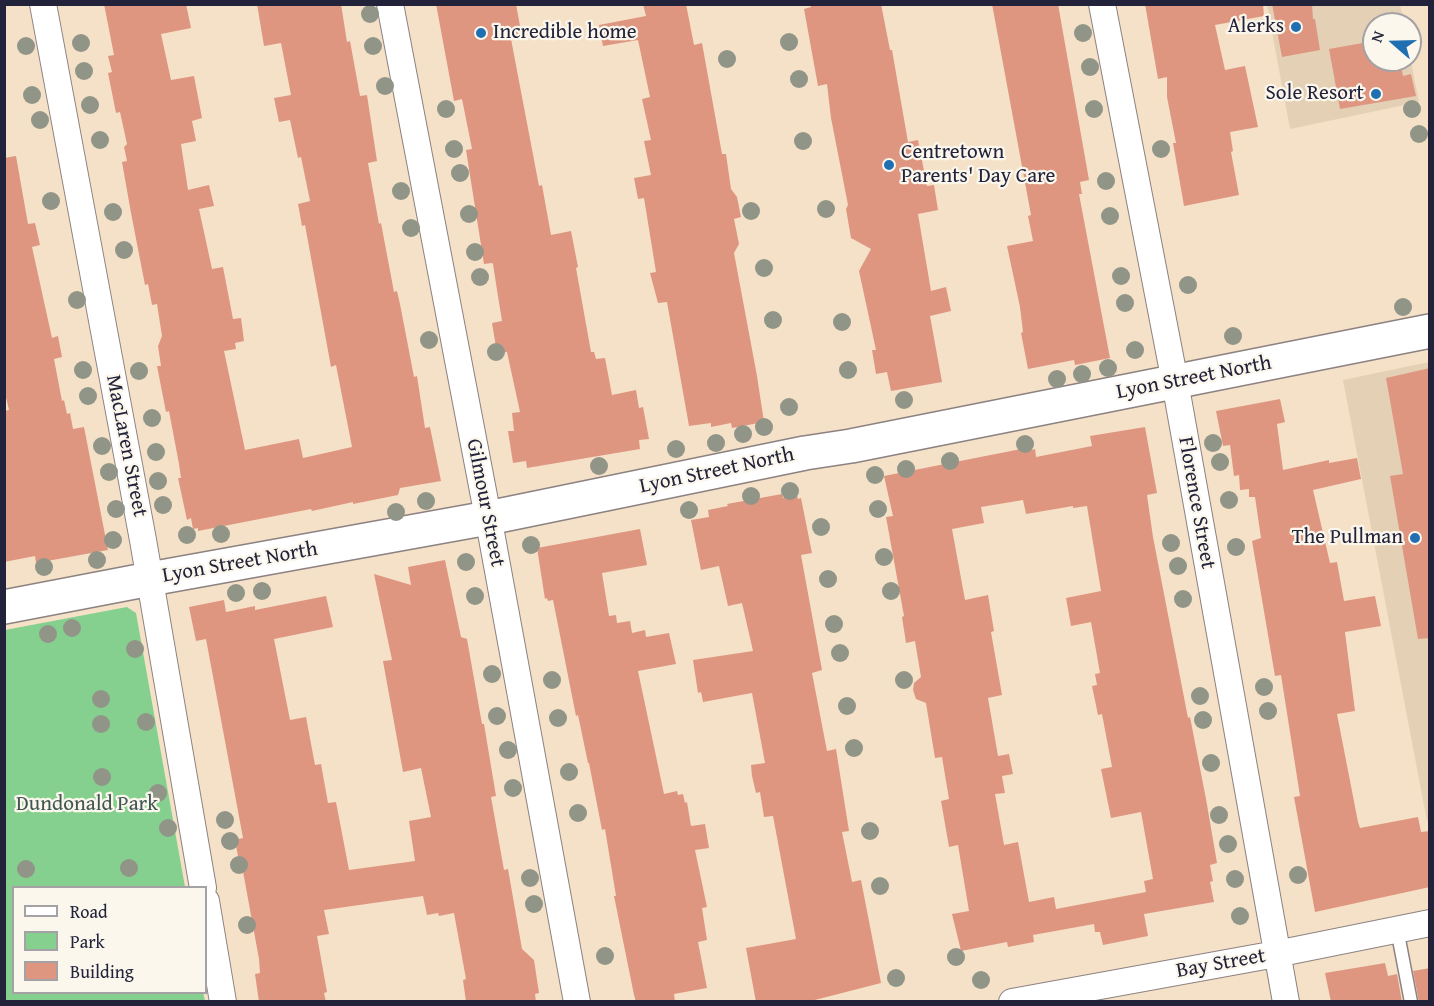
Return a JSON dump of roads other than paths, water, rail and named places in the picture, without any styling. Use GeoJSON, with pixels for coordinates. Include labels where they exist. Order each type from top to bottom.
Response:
{"type":"FeatureCollection","features":[{"type":"Feature","properties":{"kind":"main road","name":"Lyon Street North"},"geometry":{"type":"LineString","coordinates":[[4,607],[488,518],[805,453],[851,446],[1430,331]]}},
{"type":"Feature","properties":{"kind":"street","name":"MacLaren Street"},"geometry":{"type":"LineString","coordinates":[[43,4],[150,579],[203,886]]}},
{"type":"Feature","properties":{"kind":"street","name":"Gilmour Street"},"geometry":{"type":"LineString","coordinates":[[390,4],[577,1002]]}},
{"type":"Feature","properties":{"kind":"street","name":"Florence Street"},"geometry":{"type":"LineString","coordinates":[[1102,4],[1175,382],[1286,1002]]}},
{"type":"Feature","properties":{"kind":"street"},"geometry":{"type":"LineString","coordinates":[[207,907],[223,1002]]}},
{"type":"Feature","properties":{"kind":"street","name":"Bay Street"},"geometry":{"type":"LineString","coordinates":[[1012,1002],[1276,954],[1430,923]]}},
{"type":"Feature","properties":{"kind":"lane"},"geometry":{"type":"LineString","coordinates":[[1397,929],[1412,1002]]}},
{"type":"Feature","properties":{"kind":"place","name":"Alerks"},"geometry":{"type":"Point","coordinates":[1296,27]}},
{"type":"Feature","properties":{"kind":"place","name":"Incredible home"},"geometry":{"type":"Point","coordinates":[481,33]}},
{"type":"Feature","properties":{"kind":"place","name":"Sole Resort"},"geometry":{"type":"Point","coordinates":[1376,94]}},
{"type":"Feature","properties":{"kind":"place","name":"Centretown Parents' Day Care"},"geometry":{"type":"Point","coordinates":[889,165]}},
{"type":"Feature","properties":{"kind":"place","name":"The Pullman"},"geometry":{"type":"Point","coordinates":[1415,538]}},
{"type":"Feature","properties":{"kind":"park label","name":"Dundonald Park"},"geometry":{"type":"Point","coordinates":[87,805]}}]}
